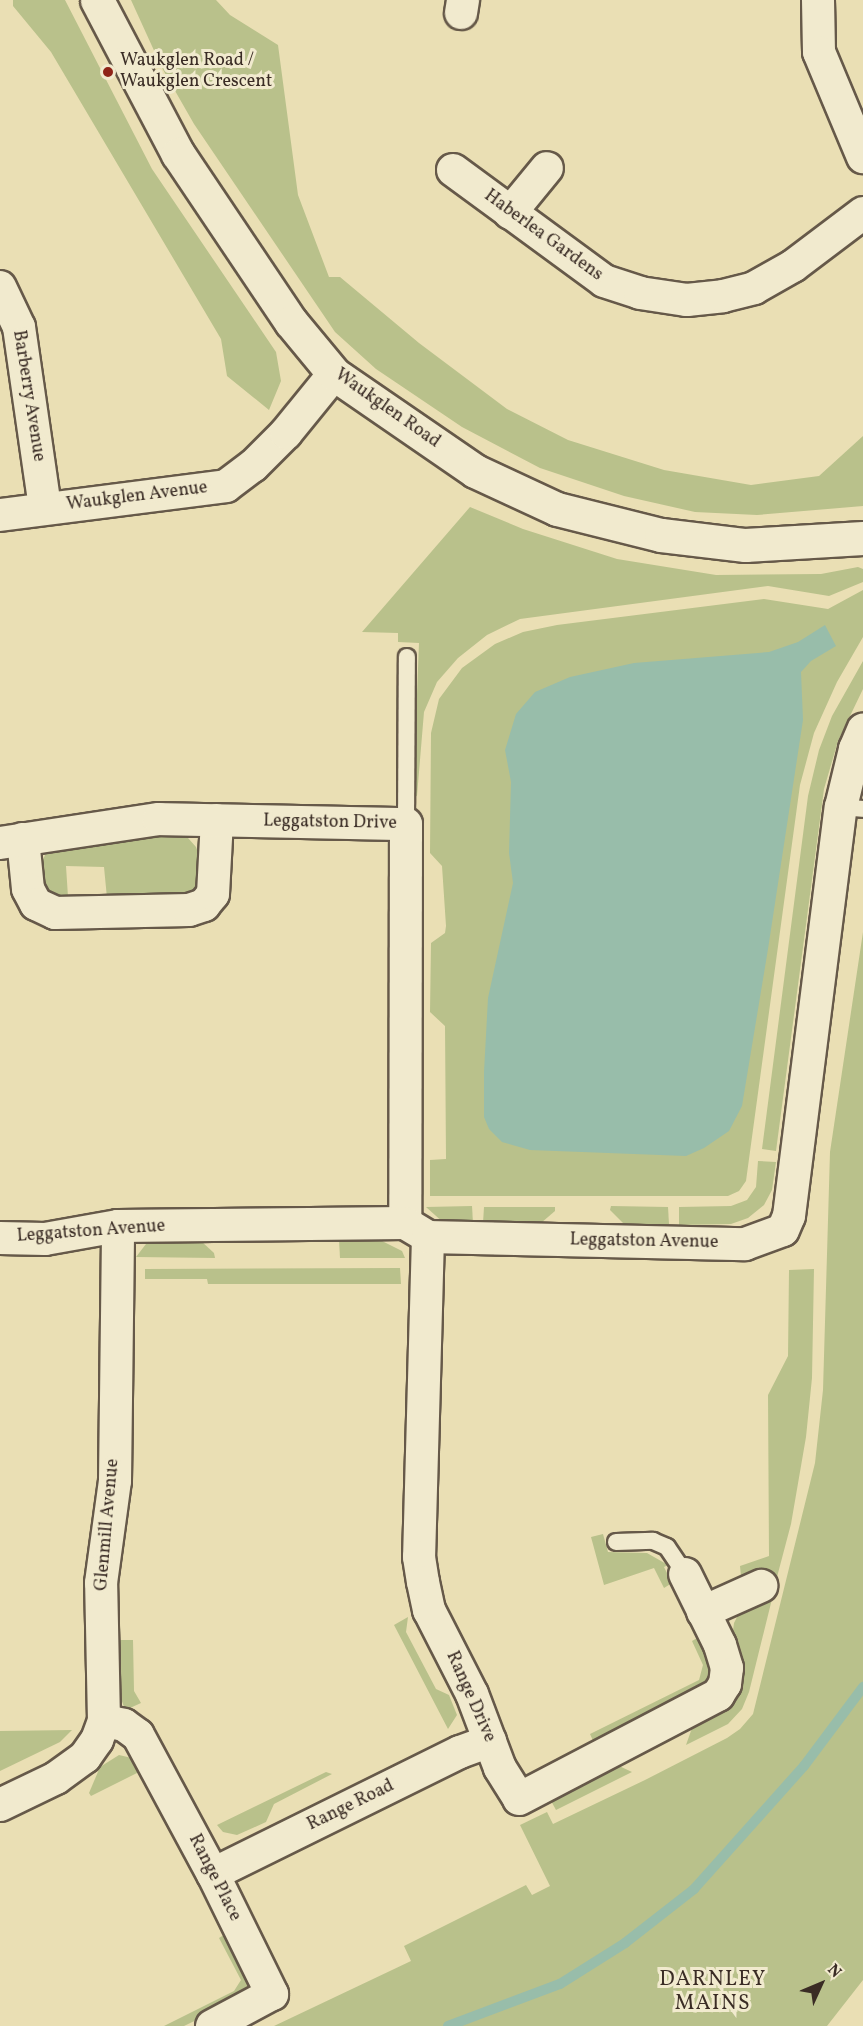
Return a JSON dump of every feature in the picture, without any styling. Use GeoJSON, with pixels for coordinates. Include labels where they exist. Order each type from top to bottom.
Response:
{"type":"FeatureCollection","features":[{"type":"Feature","properties":{"kind":"street","name":"Waukglen Road"},"geometry":{"type":"LineString","coordinates":[[97,0],[178,154],[291,322],[334,374],[475,471],[557,509],[661,535],[745,545],[863,538]]}},
{"type":"Feature","properties":{"kind":"street"},"geometry":{"type":"LineString","coordinates":[[818,0],[819,52],[863,157]]}},
{"type":"Feature","properties":{"kind":"street"},"geometry":{"type":"LineString","coordinates":[[510,213],[547,168]]}},
{"type":"Feature","properties":{"kind":"street","name":"Haberlea Gardens"},"geometry":{"type":"LineString","coordinates":[[453,170],[604,281],[640,293],[687,300],[723,296],[754,288],[793,266],[863,213]]}},
{"type":"Feature","properties":{"kind":"street","name":"Barberry Avenue"},"geometry":{"type":"LineString","coordinates":[[0,287],[19,327],[45,508]]}},
{"type":"Feature","properties":{"kind":"street","name":"Waukglen Avenue"},"geometry":{"type":"LineString","coordinates":[[0,515],[226,486],[253,466],[286,433],[334,374]]}},
{"type":"Feature","properties":{"kind":"street","name":"Leggatston Avenue"},"geometry":{"type":"LineString","coordinates":[[0,1239],[45,1239],[118,1226],[416,1230],[745,1244],[783,1230],[789,1216],[852,808],[855,749],[863,730]]}},
{"type":"Feature","properties":{"kind":"street","name":"Leggatston Drive"},"geometry":{"type":"LineString","coordinates":[[12,841],[159,819],[406,824],[416,1230]]}},
{"type":"Feature","properties":{"kind":"street"},"geometry":{"type":"LineString","coordinates":[[12,841],[28,889],[36,904],[55,913],[189,910],[204,905],[213,894],[217,820]]}},
{"type":"Feature","properties":{"kind":"street","name":"Glenmill Avenue"},"geometry":{"type":"LineString","coordinates":[[0,1805],[56,1778],[84,1757],[97,1740],[104,1721],[101,1583],[115,1481],[118,1226]]}},
{"type":"Feature","properties":{"kind":"street","name":"Range Drive"},"geometry":{"type":"LineString","coordinates":[[416,1230],[419,1557],[429,1610],[471,1694],[500,1768],[519,1799],[718,1695],[725,1684],[727,1668],[720,1645],[685,1574]]}},
{"type":"Feature","properties":{"kind":"street"},"geometry":{"type":"LineString","coordinates":[[703,1611],[761,1586]]}},
{"type":"Feature","properties":{"kind":"street","name":"Range Place"},"geometry":{"type":"LineString","coordinates":[[104,1721],[124,1725],[138,1735],[213,1874],[272,1994],[212,2026]]}},
{"type":"Feature","properties":{"kind":"street","name":"Range Road"},"geometry":{"type":"LineString","coordinates":[[213,1874],[460,1752],[490,1741]]}},
{"type":"Feature","properties":{"kind":"lane"},"geometry":{"type":"LineString","coordinates":[[406,824],[407,657]]}},
{"type":"Feature","properties":{"kind":"lane"},"geometry":{"type":"LineString","coordinates":[[616,1542],[653,1541],[667,1547],[685,1574]]}},
{"type":"Feature","properties":{"kind":"green space"},"geometry":{"type":"Polygon","coordinates":[[[13,0],[65,0],[152,169],[276,352],[281,381],[269,410],[227,376],[221,339],[51,52],[13,6],[13,0]]]}},
{"type":"Feature","properties":{"kind":"green space"},"geometry":{"type":"Polygon","coordinates":[[[131,0],[216,0],[230,15],[278,45],[298,195],[329,277],[340,277],[419,343],[507,409],[568,440],[664,470],[751,485],[819,476],[863,436],[863,506],[757,515],[695,512],[624,496],[540,468],[462,427],[376,369],[335,332],[194,124],[162,68],[131,0]]]}},
{"type":"Feature","properties":{"kind":"green space"},"geometry":{"type":"Polygon","coordinates":[[[470,507],[523,529],[617,559],[716,575],[821,574],[858,567],[863,569],[863,582],[829,596],[768,586],[520,619],[487,635],[458,658],[437,682],[424,712],[417,796],[413,797],[419,643],[398,642],[398,633],[362,632],[470,507]]]}},
{"type":"Feature","properties":{"kind":"green space"},"geometry":{"type":"Polygon","coordinates":[[[863,590],[863,637],[837,682],[814,733],[800,785],[746,1181],[739,1191],[728,1196],[430,1196],[430,1160],[446,1159],[445,1026],[430,1012],[431,943],[445,933],[446,926],[442,866],[430,853],[431,733],[439,699],[462,668],[495,644],[523,632],[557,625],[764,599],[828,609],[863,590]]]}},
{"type":"Feature","properties":{"kind":"green space"},"geometry":{"type":"Polygon","coordinates":[[[863,661],[863,689],[838,741],[824,789],[776,1151],[762,1149],[808,796],[819,750],[832,716],[863,661]]]}},
{"type":"Feature","properties":{"kind":"green space"},"geometry":{"type":"Polygon","coordinates":[[[170,834],[188,838],[196,847],[202,863],[196,888],[188,896],[107,898],[104,867],[66,866],[68,897],[52,896],[40,884],[39,869],[45,855],[60,847],[170,834]]]}},
{"type":"Feature","properties":{"kind":"green space"},"geometry":{"type":"Polygon","coordinates":[[[863,932],[863,1980],[827,2026],[274,2026],[411,1961],[404,1946],[526,1885],[532,1895],[550,1886],[520,1825],[547,1812],[553,1824],[727,1738],[740,1729],[753,1714],[815,1463],[823,1390],[830,1152],[863,932]]]}},
{"type":"Feature","properties":{"kind":"green space"},"geometry":{"type":"Polygon","coordinates":[[[758,1161],[776,1162],[772,1190],[764,1205],[748,1218],[731,1224],[679,1225],[679,1207],[731,1206],[747,1200],[756,1187],[758,1161]]]}},
{"type":"Feature","properties":{"kind":"green space"},"geometry":{"type":"Polygon","coordinates":[[[472,1206],[473,1223],[445,1224],[426,1207],[472,1206]]]}},
{"type":"Feature","properties":{"kind":"green space"},"geometry":{"type":"Polygon","coordinates":[[[611,1206],[668,1207],[669,1224],[624,1224],[610,1210],[611,1206]]]}},
{"type":"Feature","properties":{"kind":"green space"},"geometry":{"type":"Polygon","coordinates":[[[484,1207],[555,1207],[555,1211],[541,1223],[483,1223],[484,1207]]]}},
{"type":"Feature","properties":{"kind":"green space"},"geometry":{"type":"Polygon","coordinates":[[[156,1240],[201,1241],[214,1253],[215,1258],[136,1257],[146,1244],[156,1240]]]}},
{"type":"Feature","properties":{"kind":"green space"},"geometry":{"type":"Polygon","coordinates":[[[339,1240],[382,1241],[402,1251],[405,1258],[340,1258],[339,1240]]]}},
{"type":"Feature","properties":{"kind":"green space"},"geometry":{"type":"Polygon","coordinates":[[[400,1268],[401,1284],[208,1284],[207,1279],[145,1279],[145,1269],[400,1268]]]}},
{"type":"Feature","properties":{"kind":"green space"},"geometry":{"type":"Polygon","coordinates":[[[814,1269],[812,1378],[806,1437],[791,1524],[777,1577],[763,1582],[756,1570],[741,1576],[740,1566],[769,1556],[768,1395],[788,1356],[789,1270],[814,1269]]]}},
{"type":"Feature","properties":{"kind":"green space"},"geometry":{"type":"Polygon","coordinates":[[[603,1534],[608,1552],[647,1553],[668,1565],[664,1567],[672,1583],[664,1588],[654,1568],[604,1585],[591,1537],[603,1534]]]}},
{"type":"Feature","properties":{"kind":"green space"},"geometry":{"type":"Polygon","coordinates":[[[770,1597],[772,1599],[749,1692],[742,1709],[728,1724],[686,1745],[692,1728],[723,1710],[735,1695],[743,1674],[732,1638],[734,1623],[740,1611],[770,1597]]]}},
{"type":"Feature","properties":{"kind":"green space"},"geometry":{"type":"Polygon","coordinates":[[[408,1617],[406,1632],[436,1689],[449,1695],[457,1715],[448,1729],[394,1625],[408,1617]]]}},
{"type":"Feature","properties":{"kind":"green space"},"geometry":{"type":"Polygon","coordinates":[[[699,1637],[709,1663],[710,1683],[594,1743],[590,1734],[699,1680],[703,1665],[692,1641],[699,1637]]]}},
{"type":"Feature","properties":{"kind":"green space"},"geometry":{"type":"Polygon","coordinates":[[[120,1640],[133,1640],[134,1691],[141,1703],[130,1708],[124,1707],[118,1690],[117,1643],[120,1640]]]}},
{"type":"Feature","properties":{"kind":"green space"},"geometry":{"type":"Polygon","coordinates":[[[72,1730],[60,1742],[0,1771],[0,1731],[72,1730]]]}},
{"type":"Feature","properties":{"kind":"green space"},"geometry":{"type":"Polygon","coordinates":[[[119,1755],[136,1759],[145,1769],[91,1796],[89,1793],[100,1767],[119,1755]]]}},
{"type":"Feature","properties":{"kind":"green space"},"geometry":{"type":"Polygon","coordinates":[[[617,1765],[632,1772],[556,1810],[550,1799],[617,1765]]]}},
{"type":"Feature","properties":{"kind":"green space"},"geometry":{"type":"Polygon","coordinates":[[[326,1772],[332,1774],[274,1804],[266,1822],[237,1835],[223,1832],[217,1825],[326,1772]]]}},
{"type":"Feature","properties":{"kind":"green space"},"geometry":{"type":"Polygon","coordinates":[[[227,1933],[249,1981],[247,1992],[240,1999],[184,2026],[164,2026],[234,1991],[241,1980],[219,1938],[227,1933]]]}},
{"type":"Feature","properties":{"kind":"shaded area"},"geometry":{"type":"Polygon","coordinates":[[[825,625],[836,646],[811,661],[801,672],[803,720],[768,949],[742,1106],[729,1131],[704,1148],[686,1156],[530,1150],[502,1142],[489,1129],[484,1117],[484,1072],[488,998],[513,883],[509,853],[511,782],[505,750],[516,714],[535,692],[570,677],[634,663],[769,652],[798,642],[825,625]]]}},
{"type":"Feature","properties":{"kind":"waterway"},"geometry":{"type":"LineString","coordinates":[[448,2026],[560,1984],[625,1943],[694,1889],[804,1766],[863,1687]]}},
{"type":"Feature","properties":{"kind":"place","name":"Waukglen Road / Waukglen Crescent"},"geometry":{"type":"Point","coordinates":[108,72]}},
{"type":"Feature","properties":{"kind":"district","name":"DARNLEY MAINS"},"geometry":{"type":"Point","coordinates":[713,1992]}}]}
